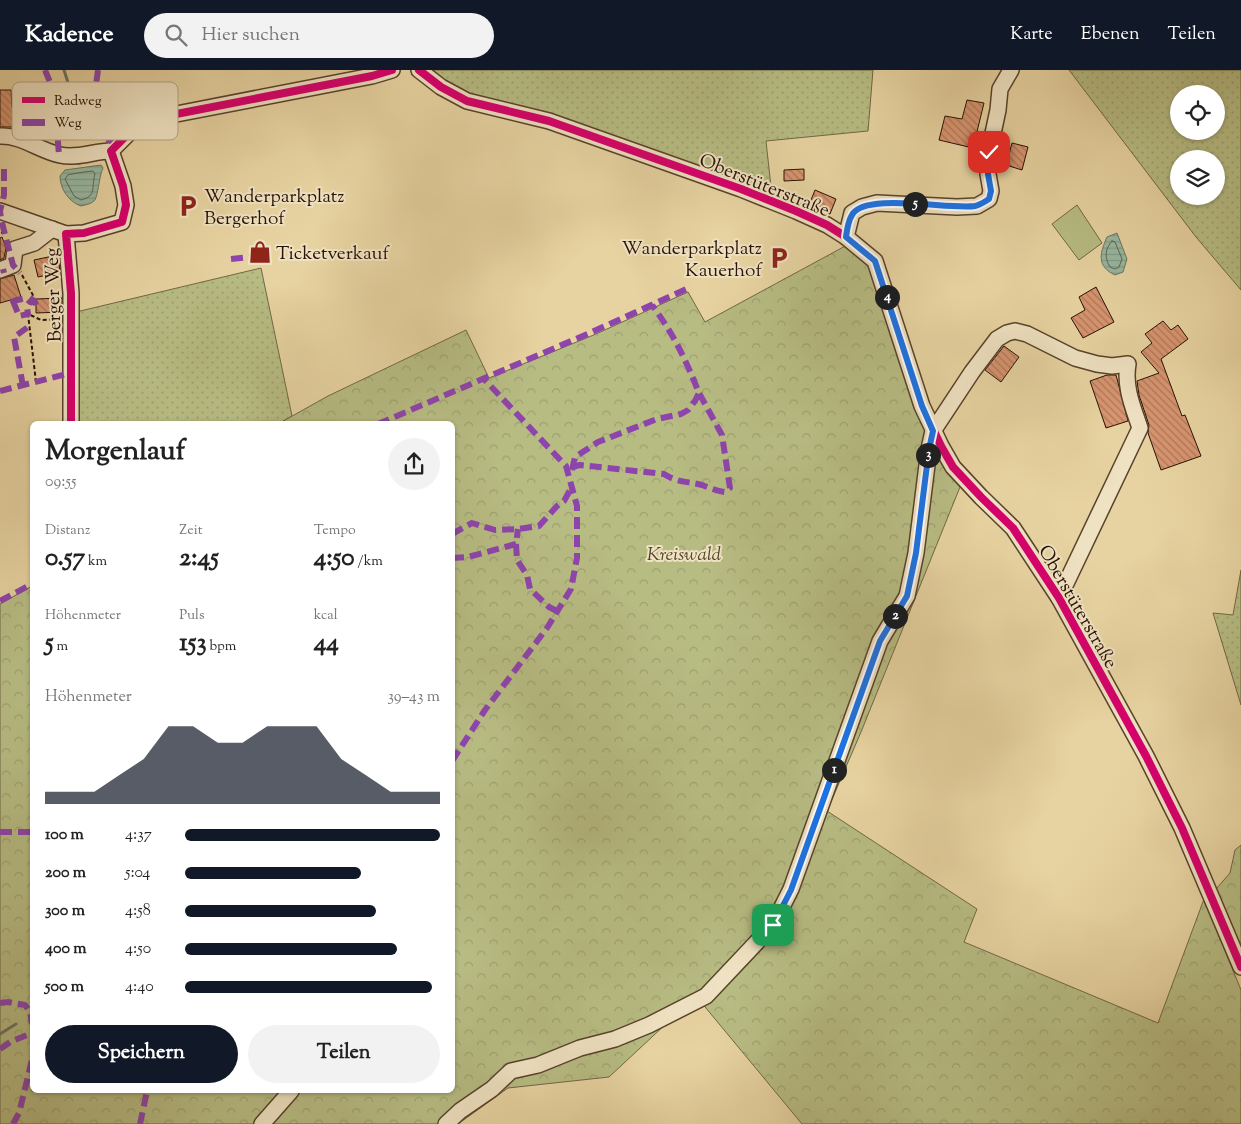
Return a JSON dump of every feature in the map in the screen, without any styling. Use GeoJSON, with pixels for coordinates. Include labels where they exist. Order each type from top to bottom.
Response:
{"type":"FeatureCollection","features":[{"type":"Feature","properties":{"kind":"street"},"geometry":{"type":"LineString","coordinates":[[178,114],[372,76],[392,70]]}},
{"type":"Feature","properties":{"kind":"street","name":"Oberstüterstraße"},"geometry":{"type":"LineString","coordinates":[[419,70],[441,87],[467,102],[549,121],[796,210],[828,225],[875,261],[922,406],[933,431],[953,467],[1013,528],[1059,598],[1146,756],[1174,812],[1241,967]]}},
{"type":"Feature","properties":{"kind":"street"},"geometry":{"type":"LineString","coordinates":[[846,237],[852,213],[862,207],[877,203],[957,207],[977,206],[989,199],[991,191],[988,174],[989,152],[998,110],[1000,89],[1011,70]]}},
{"type":"Feature","properties":{"kind":"street"},"geometry":{"type":"LineString","coordinates":[[19,140],[59,156],[77,156],[110,151],[122,140]]}},
{"type":"Feature","properties":{"kind":"street","name":"Berger Weg"},"geometry":{"type":"LineString","coordinates":[[0,211],[59,232],[84,233],[122,222],[126,205],[123,186],[110,151]]}},
{"type":"Feature","properties":{"kind":"street"},"geometry":{"type":"LineString","coordinates":[[0,270],[13,265],[15,249],[59,232]]}},
{"type":"Feature","properties":{"kind":"street","name":"Berger Weg"},"geometry":{"type":"LineString","coordinates":[[59,232],[71,293],[71,421]]}},
{"type":"Feature","properties":{"kind":"street"},"geometry":{"type":"LineString","coordinates":[[446,1124],[460,1111],[492,1089],[511,1071],[538,1065],[580,1048],[615,1039],[649,1025],[706,996],[773,925],[791,890],[880,641],[907,596],[916,553],[933,431],[972,372],[997,339],[1007,332],[1016,331],[1027,334],[1075,358],[1097,364],[1112,366],[1128,364],[1126,375],[1127,391],[1140,428],[1059,598]]}},
{"type":"Feature","properties":{"kind":"street"},"geometry":{"type":"LineString","coordinates":[[262,1124],[289,1093]]}},
{"type":"Feature","properties":{"kind":"path"},"geometry":{"type":"LineString","coordinates":[[1,233],[5,232]]}},
{"type":"Feature","properties":{"kind":"path"},"geometry":{"type":"LineString","coordinates":[[20,273],[34,297]]}},
{"type":"Feature","properties":{"kind":"path"},"geometry":{"type":"LineString","coordinates":[[36,382],[28,314],[41,320],[70,318]]}},
{"type":"Feature","properties":{"kind":"green space"},"geometry":{"type":"Polygon","coordinates":[[[426,70],[873,70],[868,131],[766,141],[772,196],[475,99],[426,70]]]}},
{"type":"Feature","properties":{"kind":"green space"},"geometry":{"type":"Polygon","coordinates":[[[1069,70],[1241,70],[1241,290],[1172,205],[1225,205],[1225,150],[1170,150],[1170,203],[1069,70]]]}},
{"type":"Feature","properties":{"kind":"green space"},"geometry":{"type":"Polygon","coordinates":[[[1077,205],[1102,243],[1079,260],[1052,224],[1077,205]]]}},
{"type":"Feature","properties":{"kind":"green space","name":"Kreiswald"},"geometry":{"type":"Polygon","coordinates":[[[849,244],[872,262],[938,451],[960,487],[827,811],[977,909],[964,942],[1158,1023],[1204,899],[1241,990],[1241,1124],[802,1124],[696,996],[609,1077],[508,1088],[458,1124],[0,1124],[0,604],[30,587],[30,1093],[455,1093],[455,421],[283,421],[328,396],[466,330],[489,378],[596,334],[688,292],[705,322],[849,244]]]}},
{"type":"Feature","properties":{"kind":"green space"},"geometry":{"type":"Polygon","coordinates":[[[261,268],[292,416],[283,421],[73,421],[76,312],[261,268]]]}},
{"type":"Feature","properties":{"kind":"green space"},"geometry":{"type":"Polygon","coordinates":[[[1241,570],[1241,705],[1213,613],[1233,615],[1241,570]]]}},
{"type":"Feature","properties":{"kind":"green space"},"geometry":{"type":"Polygon","coordinates":[[[1241,845],[1241,953],[1216,889],[1230,873],[1235,850],[1241,845]]]}},
{"type":"Feature","properties":{"kind":"water"},"geometry":{"type":"Polygon","coordinates":[[[101,165],[103,168],[97,196],[94,201],[81,206],[69,198],[63,190],[60,181],[60,176],[65,170],[101,165]]]}},
{"type":"Feature","properties":{"kind":"water"},"geometry":{"type":"Polygon","coordinates":[[[1117,233],[1127,259],[1123,272],[1115,275],[1105,268],[1102,263],[1101,254],[1107,237],[1117,233]]]}},
{"type":"Feature","properties":{"kind":"building"},"geometry":{"type":"Polygon","coordinates":[[[0,90],[11,90],[12,127],[0,127],[0,90]]]}},
{"type":"Feature","properties":{"kind":"building"},"geometry":{"type":"Polygon","coordinates":[[[967,100],[984,103],[973,148],[939,140],[945,116],[962,119],[967,100]]]}},
{"type":"Feature","properties":{"kind":"building"},"geometry":{"type":"Polygon","coordinates":[[[1012,143],[1028,147],[1022,170],[1006,165],[1012,143]]]}},
{"type":"Feature","properties":{"kind":"building"},"geometry":{"type":"Polygon","coordinates":[[[804,169],[804,180],[784,181],[784,170],[804,169]]]}},
{"type":"Feature","properties":{"kind":"building"},"geometry":{"type":"Polygon","coordinates":[[[815,190],[836,199],[830,214],[809,205],[815,190]]]}},
{"type":"Feature","properties":{"kind":"building"},"geometry":{"type":"Polygon","coordinates":[[[2,237],[6,248],[4,258],[0,260],[0,238],[2,237]]]}},
{"type":"Feature","properties":{"kind":"building"},"geometry":{"type":"Polygon","coordinates":[[[58,255],[60,272],[38,277],[34,260],[58,255]]]}},
{"type":"Feature","properties":{"kind":"building"},"geometry":{"type":"Polygon","coordinates":[[[14,275],[21,297],[0,303],[0,279],[14,275]]]}},
{"type":"Feature","properties":{"kind":"building"},"geometry":{"type":"Polygon","coordinates":[[[1096,287],[1114,322],[1083,338],[1071,318],[1085,310],[1079,297],[1096,287]]]}},
{"type":"Feature","properties":{"kind":"building"},"geometry":{"type":"Polygon","coordinates":[[[62,298],[62,312],[36,313],[36,299],[62,298]]]}},
{"type":"Feature","properties":{"kind":"building"},"geometry":{"type":"Polygon","coordinates":[[[1163,321],[1171,330],[1178,325],[1188,339],[1161,359],[1182,416],[1185,415],[1201,456],[1161,470],[1148,433],[1149,425],[1139,395],[1137,381],[1159,373],[1141,352],[1152,343],[1145,334],[1163,321]]]}},
{"type":"Feature","properties":{"kind":"building"},"geometry":{"type":"Polygon","coordinates":[[[1004,346],[1019,357],[1001,382],[985,370],[1004,346]]]}},
{"type":"Feature","properties":{"kind":"building"},"geometry":{"type":"Polygon","coordinates":[[[1107,375],[1116,375],[1128,421],[1106,428],[1090,381],[1107,375]]]}},
{"type":"Feature","properties":{"kind":"waterway"},"geometry":{"type":"LineString","coordinates":[[64,70],[68,82]]}},
{"type":"Feature","properties":{"kind":"waterway"},"geometry":{"type":"LineString","coordinates":[[0,1034],[16,1024]]}},
{"type":"Feature","properties":{"kind":"marked path"},"geometry":{"type":"LineString","coordinates":[[45,70],[50,82]]}},
{"type":"Feature","properties":{"kind":"marked path"},"geometry":{"type":"LineString","coordinates":[[96,82],[98,70]]}},
{"type":"Feature","properties":{"kind":"marked path"},"geometry":{"type":"LineString","coordinates":[[58,140],[59,155]]}},
{"type":"Feature","properties":{"kind":"marked path"},"geometry":{"type":"LineString","coordinates":[[109,140],[116,145]]}},
{"type":"Feature","properties":{"kind":"marked path"},"geometry":{"type":"LineString","coordinates":[[4,169],[4,195],[0,211],[1,219],[13,265],[20,273]]}},
{"type":"Feature","properties":{"kind":"marked path"},"geometry":{"type":"LineString","coordinates":[[231,259],[251,257]]}},
{"type":"Feature","properties":{"kind":"marked path"},"geometry":{"type":"LineString","coordinates":[[3,269],[4,273]]}},
{"type":"Feature","properties":{"kind":"marked path"},"geometry":{"type":"LineString","coordinates":[[385,421],[592,332],[691,287]]}},
{"type":"Feature","properties":{"kind":"marked path"},"geometry":{"type":"LineString","coordinates":[[13,301],[19,316],[28,314],[27,307],[34,297]]}},
{"type":"Feature","properties":{"kind":"marked path"},"geometry":{"type":"LineString","coordinates":[[13,299],[13,301],[26,298],[30,302],[35,302],[36,305]]}},
{"type":"Feature","properties":{"kind":"marked path"},"geometry":{"type":"LineString","coordinates":[[572,470],[575,457],[598,442],[657,419],[681,414],[688,410],[699,393],[679,347],[652,305]]}},
{"type":"Feature","properties":{"kind":"marked path"},"geometry":{"type":"LineString","coordinates":[[23,386],[14,337],[28,327]]}},
{"type":"Feature","properties":{"kind":"marked path"},"geometry":{"type":"LineString","coordinates":[[0,391],[70,373]]}},
{"type":"Feature","properties":{"kind":"marked path"},"geometry":{"type":"LineString","coordinates":[[455,756],[485,710],[547,628],[571,589],[577,558],[577,506],[566,466],[484,379]]}},
{"type":"Feature","properties":{"kind":"marked path"},"geometry":{"type":"LineString","coordinates":[[572,467],[580,465],[664,474],[678,480],[725,492],[730,488],[722,435],[699,393]]}},
{"type":"Feature","properties":{"kind":"marked path"},"geometry":{"type":"LineString","coordinates":[[455,532],[472,523],[495,530],[539,526],[564,501],[572,487]]}},
{"type":"Feature","properties":{"kind":"marked path"},"geometry":{"type":"LineString","coordinates":[[455,558],[468,557],[516,544],[518,529]]}},
{"type":"Feature","properties":{"kind":"marked path"},"geometry":{"type":"LineString","coordinates":[[516,544],[517,560],[527,575],[530,589],[549,607],[557,611]]}},
{"type":"Feature","properties":{"kind":"marked path"},"geometry":{"type":"LineString","coordinates":[[0,601],[30,585]]}},
{"type":"Feature","properties":{"kind":"marked path"},"geometry":{"type":"LineString","coordinates":[[0,832],[30,832]]}},
{"type":"Feature","properties":{"kind":"marked path"},"geometry":{"type":"LineString","coordinates":[[0,1003],[8,1002],[25,1005],[30,1012]]}},
{"type":"Feature","properties":{"kind":"marked path"},"geometry":{"type":"LineString","coordinates":[[0,1049],[12,1041],[30,1034]]}},
{"type":"Feature","properties":{"kind":"marked path"},"geometry":{"type":"LineString","coordinates":[[13,1124],[19,1113],[30,1068]]}},
{"type":"Feature","properties":{"kind":"marked path"},"geometry":{"type":"LineString","coordinates":[[140,1124],[147,1093]]}},
{"type":"Feature","properties":{"kind":"cycle path"},"geometry":{"type":"LineString","coordinates":[[178,114],[372,76],[392,70]]}},
{"type":"Feature","properties":{"kind":"cycle path"},"geometry":{"type":"LineString","coordinates":[[419,70],[441,87],[467,101],[549,121],[741,189],[796,211],[827,225],[846,237],[875,261],[922,406],[941,446],[953,467],[1013,528],[1059,598],[1146,756],[1182,828],[1241,967]]}},
{"type":"Feature","properties":{"kind":"cycle path"},"geometry":{"type":"LineString","coordinates":[[71,421],[71,293],[66,234],[84,233],[122,222],[126,205],[123,186],[111,151],[122,140]]}},
{"type":"Feature","properties":{"kind":"place","name":"Wanderparkplatz Bergerhof"},"geometry":{"type":"Point","coordinates":[188,206]}},
{"type":"Feature","properties":{"kind":"place","name":"Ticketverkauf"},"geometry":{"type":"Point","coordinates":[260,252]}},
{"type":"Feature","properties":{"kind":"place","name":"Wanderparkplatz Kauerhof"},"geometry":{"type":"Point","coordinates":[779,258]}},
{"type":"Feature","properties":{"kind":"route"},"geometry":{"type":"LineString","coordinates":[[773,925],[791,890],[880,641],[907,596],[916,553],[933,431],[922,406],[875,261],[846,237],[848,227],[852,213],[862,207],[877,203],[957,207],[977,206],[989,199],[991,191],[988,174],[989,152]]}}]}
